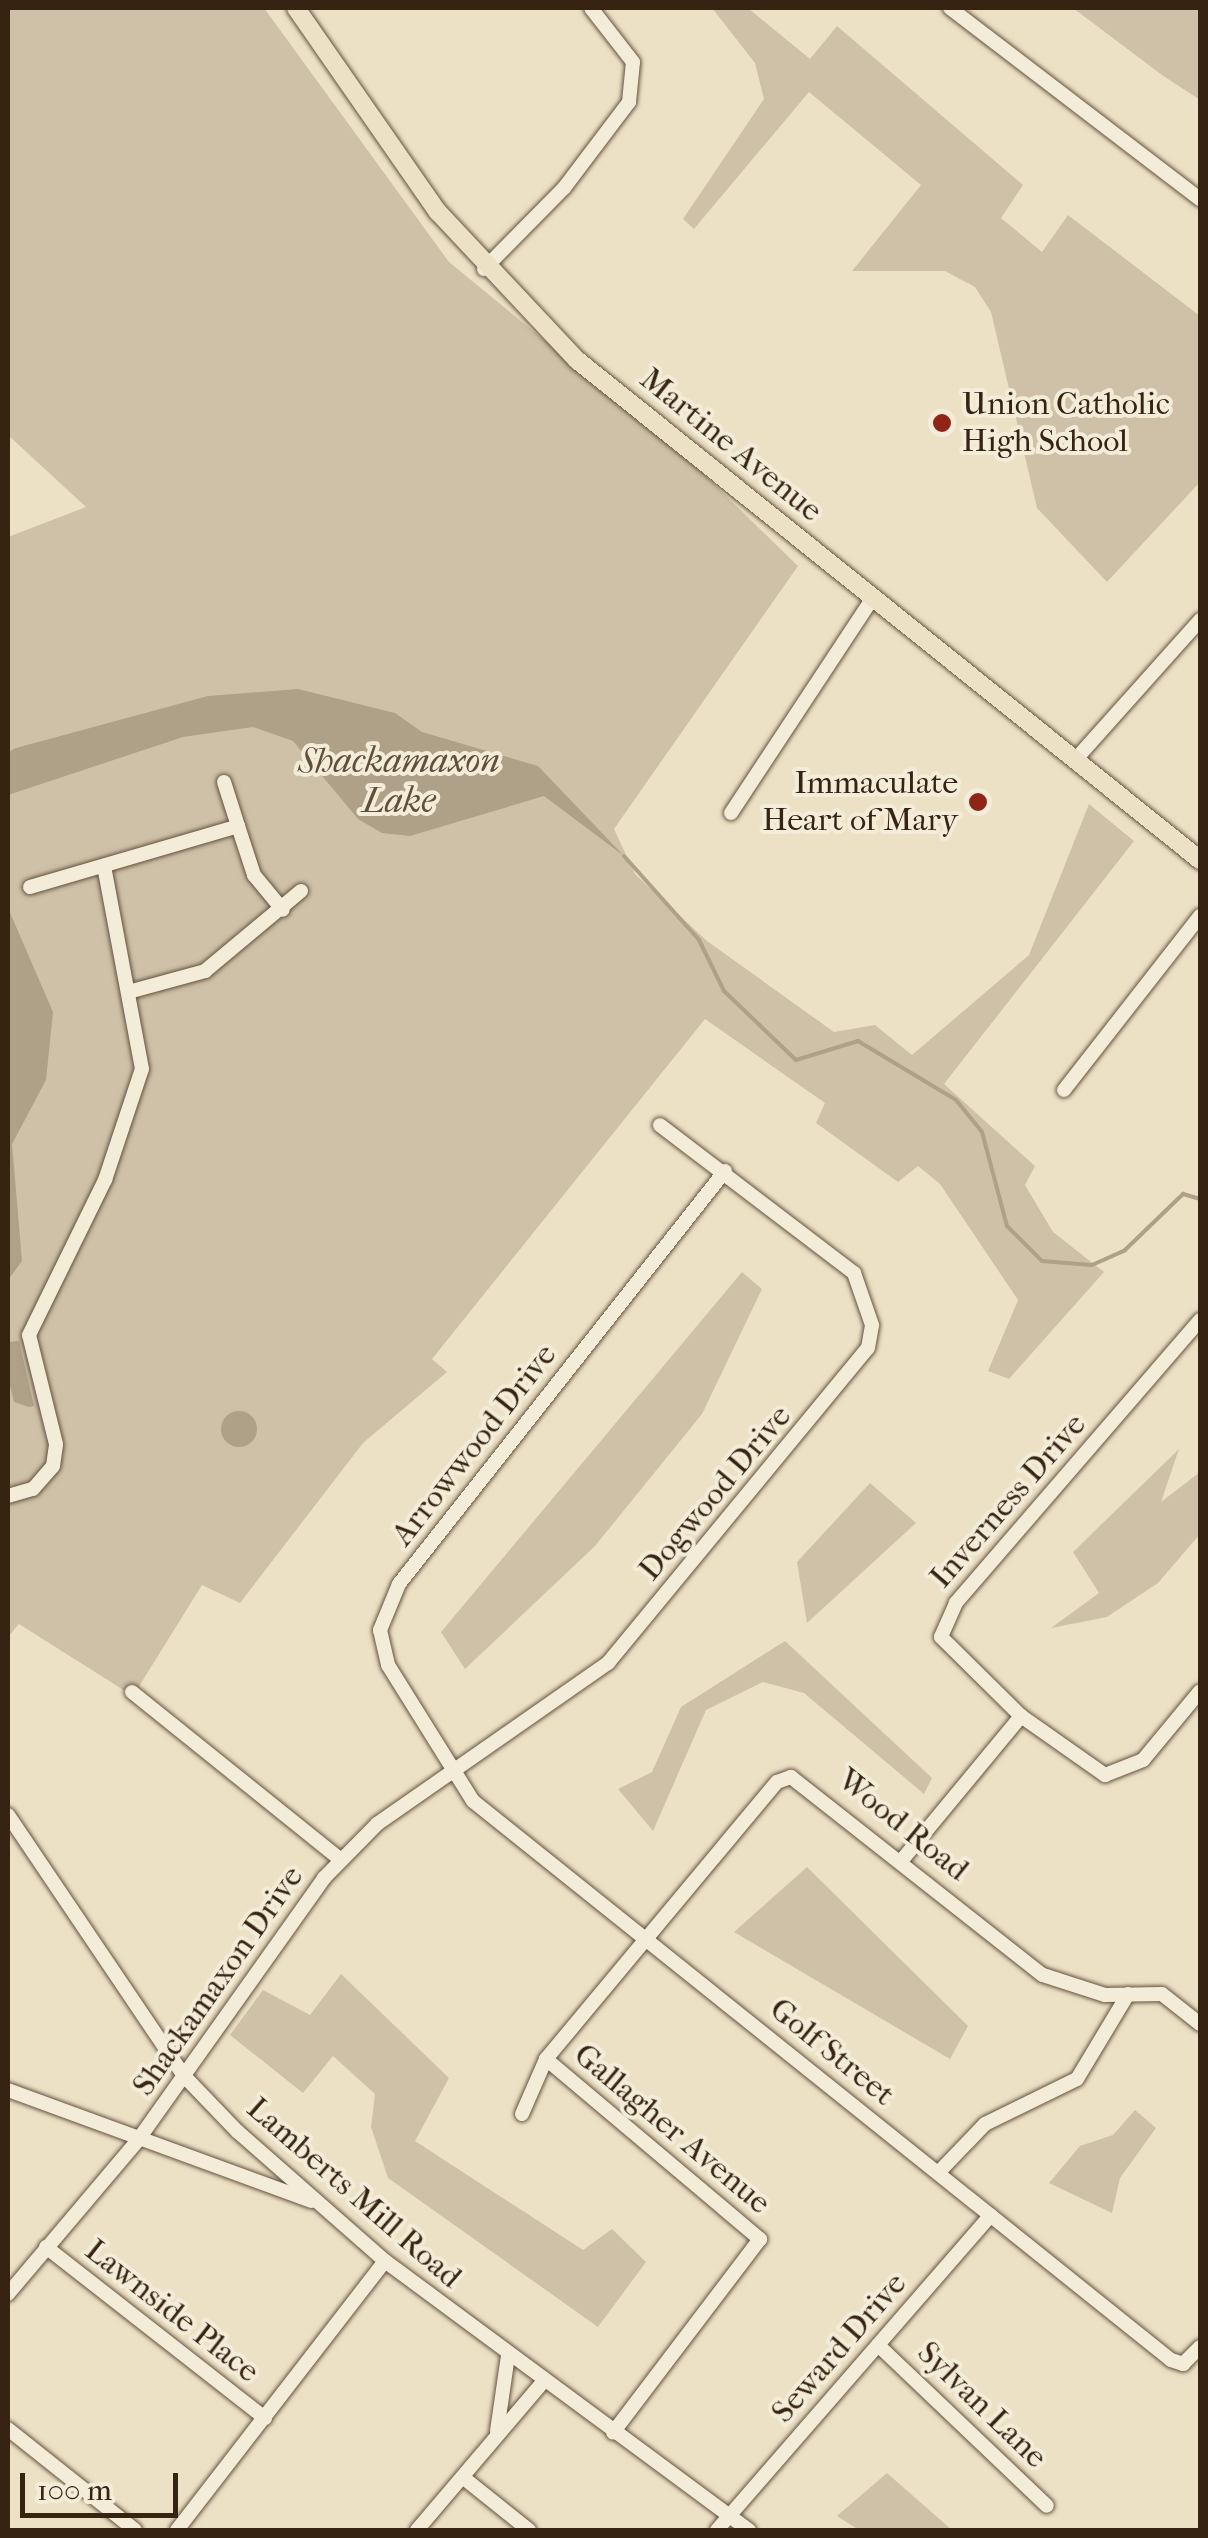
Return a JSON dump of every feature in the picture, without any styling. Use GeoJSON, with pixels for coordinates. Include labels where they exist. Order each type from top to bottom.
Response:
{"type":"FeatureCollection","features":[{"type":"Feature","properties":{"kind":"main road","name":"Martine Avenue"},"geometry":{"type":"LineString","coordinates":[[296,8],[484,269],[577,360],[1200,860]]}},
{"type":"Feature","properties":{"kind":"street"},"geometry":{"type":"LineString","coordinates":[[484,269],[564,188],[629,102],[633,62],[591,8]]}},
{"type":"Feature","properties":{"kind":"street"},"geometry":{"type":"LineString","coordinates":[[950,8],[1200,200]]}},
{"type":"Feature","properties":{"kind":"street"},"geometry":{"type":"LineString","coordinates":[[732,813],[873,598]]}},
{"type":"Feature","properties":{"kind":"street"},"geometry":{"type":"LineString","coordinates":[[1076,760],[1200,620]]}},
{"type":"Feature","properties":{"kind":"street"},"geometry":{"type":"LineString","coordinates":[[224,782],[254,875],[283,910]]}},
{"type":"Feature","properties":{"kind":"street"},"geometry":{"type":"LineString","coordinates":[[30,887],[238,826]]}},
{"type":"Feature","properties":{"kind":"street"},"geometry":{"type":"LineString","coordinates":[[8,1496],[41,1484],[55,1458],[28,1335],[105,1180],[141,1078],[132,992],[104,866]]}},
{"type":"Feature","properties":{"kind":"street"},"geometry":{"type":"LineString","coordinates":[[132,992],[205,972],[301,892]]}},
{"type":"Feature","properties":{"kind":"street"},"geometry":{"type":"LineString","coordinates":[[1064,1090],[1200,916]]}},
{"type":"Feature","properties":{"kind":"street","name":"Dogwood Drive"},"geometry":{"type":"LineString","coordinates":[[341,1860],[376,1824],[450,1778],[618,1652],[868,1348],[872,1325],[854,1273],[660,1125]]}},
{"type":"Feature","properties":{"kind":"street","name":"Arrowwood Drive"},"geometry":{"type":"LineString","coordinates":[[450,1778],[382,1648],[390,1601],[725,1171]]}},
{"type":"Feature","properties":{"kind":"street","name":"Inverness Drive"},"geometry":{"type":"LineString","coordinates":[[1200,1320],[946,1615],[946,1646],[1021,1716],[1094,1771],[1116,1776],[1144,1760],[1200,1690]]}},
{"type":"Feature","properties":{"kind":"street","name":"Shackamaxon Drive"},"geometry":{"type":"LineString","coordinates":[[8,2294],[138,2140],[341,1860],[132,1692]]}},
{"type":"Feature","properties":{"kind":"street"},"geometry":{"type":"LineString","coordinates":[[902,1860],[1021,1716]]}},
{"type":"Feature","properties":{"kind":"street","name":"Golf Street"},"geometry":{"type":"LineString","coordinates":[[450,1778],[990,2215],[1183,2364],[1200,2347]]}},
{"type":"Feature","properties":{"kind":"street","name":"Wood Road"},"geometry":{"type":"LineString","coordinates":[[522,2114],[546,2059],[784,1778],[807,1782],[1043,1975],[1128,1994],[1162,1994],[1200,2024]]}},
{"type":"Feature","properties":{"kind":"street","name":"Lamberts Mill Road"},"geometry":{"type":"LineString","coordinates":[[8,1815],[186,2077],[385,2262],[748,2530]]}},
{"type":"Feature","properties":{"kind":"street"},"geometry":{"type":"LineString","coordinates":[[938,2173],[985,2124],[1077,2079],[1128,1994]]}},
{"type":"Feature","properties":{"kind":"street","name":"Gallagher Avenue"},"geometry":{"type":"LineString","coordinates":[[546,2059],[760,2238],[613,2433]]}},
{"type":"Feature","properties":{"kind":"street"},"geometry":{"type":"LineString","coordinates":[[8,2090],[321,2205]]}},
{"type":"Feature","properties":{"kind":"street","name":"Seward Drive"},"geometry":{"type":"LineString","coordinates":[[718,2530],[990,2215]]}},
{"type":"Feature","properties":{"kind":"street","name":"Lawnside Place"},"geometry":{"type":"LineString","coordinates":[[46,2247],[265,2418]]}},
{"type":"Feature","properties":{"kind":"street"},"geometry":{"type":"LineString","coordinates":[[177,2530],[385,2262]]}},
{"type":"Feature","properties":{"kind":"street","name":"Sylvan Lane"},"geometry":{"type":"LineString","coordinates":[[878,2344],[1048,2506]]}},
{"type":"Feature","properties":{"kind":"street"},"geometry":{"type":"LineString","coordinates":[[497,2432],[508,2356]]}},
{"type":"Feature","properties":{"kind":"street"},"geometry":{"type":"LineString","coordinates":[[417,2530],[465,2480],[497,2432],[543,2382]]}},
{"type":"Feature","properties":{"kind":"street"},"geometry":{"type":"LineString","coordinates":[[8,2429],[135,2530]]}},
{"type":"Feature","properties":{"kind":"street"},"geometry":{"type":"LineString","coordinates":[[465,2480],[529,2530]]}},
{"type":"Feature","properties":{"kind":"shaded area"},"geometry":{"type":"Polygon","coordinates":[[[8,8],[264,8],[449,262],[684,455],[798,566],[614,829],[635,874],[707,941],[834,1032],[875,1025],[912,1055],[1029,955],[1089,804],[1134,841],[944,1084],[1035,1166],[1025,1185],[1053,1232],[1104,1272],[1009,1379],[988,1371],[1018,1300],[940,1184],[918,1166],[898,1182],[816,1123],[825,1103],[705,1019],[432,1359],[447,1372],[363,1443],[240,1603],[202,1585],[133,1696],[19,1624],[8,1637],[8,537],[86,507],[8,435],[8,8]]]}},
{"type":"Feature","properties":{"kind":"shaded area"},"geometry":{"type":"Polygon","coordinates":[[[712,8],[748,8],[810,59],[837,26],[1023,185],[1001,218],[1042,252],[1068,215],[1200,316],[1200,482],[1107,582],[1037,508],[991,312],[975,287],[945,271],[852,271],[921,185],[809,92],[694,229],[683,219],[764,99],[755,63],[712,8]]]}},
{"type":"Feature","properties":{"kind":"shaded area"},"geometry":{"type":"Polygon","coordinates":[[[1073,8],[1200,9],[1200,100],[1162,75],[1073,8]]]}},
{"type":"Feature","properties":{"kind":"shaded area"},"geometry":{"type":"Polygon","coordinates":[[[742,1272],[762,1289],[702,1414],[595,1546],[465,1669],[441,1632],[742,1272]]]}},
{"type":"Feature","properties":{"kind":"shaded area"},"geometry":{"type":"Polygon","coordinates":[[[1179,1449],[1161,1502],[1200,1472],[1200,1534],[1158,1583],[1107,1617],[1051,1628],[1099,1593],[1073,1552],[1179,1449]]]}},
{"type":"Feature","properties":{"kind":"shaded area"},"geometry":{"type":"Polygon","coordinates":[[[870,1483],[916,1523],[807,1623],[797,1562],[870,1483]]]}},
{"type":"Feature","properties":{"kind":"shaded area"},"geometry":{"type":"Polygon","coordinates":[[[785,1641],[932,1778],[924,1794],[804,1693],[763,1682],[706,1710],[653,1831],[618,1789],[652,1772],[681,1707],[785,1641]]]}},
{"type":"Feature","properties":{"kind":"shaded area"},"geometry":{"type":"Polygon","coordinates":[[[807,1867],[968,2026],[950,2059],[734,1932],[807,1867]]]}},
{"type":"Feature","properties":{"kind":"shaded area"},"geometry":{"type":"Polygon","coordinates":[[[341,1974],[449,2078],[415,2141],[583,2250],[612,2229],[646,2262],[598,2327],[388,2178],[371,2127],[375,2094],[333,2056],[303,2093],[230,2035],[263,1990],[310,2015],[341,1974]]]}},
{"type":"Feature","properties":{"kind":"shaded area"},"geometry":{"type":"Polygon","coordinates":[[[1135,2110],[1156,2128],[1120,2178],[1112,2213],[1049,2183],[1080,2146],[1113,2135],[1135,2110]]]}},
{"type":"Feature","properties":{"kind":"shaded area"},"geometry":{"type":"Polygon","coordinates":[[[887,2473],[952,2530],[859,2530],[837,2516],[887,2473]]]}},
{"type":"Feature","properties":{"kind":"water","name":"Shackamaxon Lake"},"geometry":{"type":"Polygon","coordinates":[[[298,689],[395,713],[422,732],[538,766],[624,856],[544,796],[410,836],[382,833],[358,819],[293,741],[253,727],[183,737],[8,795],[8,752],[16,748],[208,696],[298,689]]]}},
{"type":"Feature","properties":{"kind":"water"},"geometry":{"type":"Polygon","coordinates":[[[8,908],[53,1012],[46,1080],[12,1144],[22,1261],[8,1280],[8,908]]]}},
{"type":"Feature","properties":{"kind":"water"},"geometry":{"type":"Polygon","coordinates":[[[19,1341],[34,1406],[29,1407],[14,1402],[8,1378],[8,1342],[19,1341]]]}},
{"type":"Feature","properties":{"kind":"water"},"geometry":{"type":"Polygon","coordinates":[[[239,1411],[252,1416],[257,1429],[252,1442],[239,1447],[226,1442],[221,1429],[226,1416],[239,1411]]]}},
{"type":"Feature","properties":{"kind":"waterway"},"geometry":{"type":"LineString","coordinates":[[624,856],[699,940],[724,991],[796,1060],[858,1041],[956,1100],[982,1132],[1007,1226],[1042,1261],[1092,1265],[1125,1250],[1183,1194],[1200,1199]]}},
{"type":"Feature","properties":{"kind":"place","name":"Union Catholic High School"},"geometry":{"type":"Point","coordinates":[942,423]}},
{"type":"Feature","properties":{"kind":"place","name":"Immaculate Heart of Mary"},"geometry":{"type":"Point","coordinates":[978,802]}}]}
